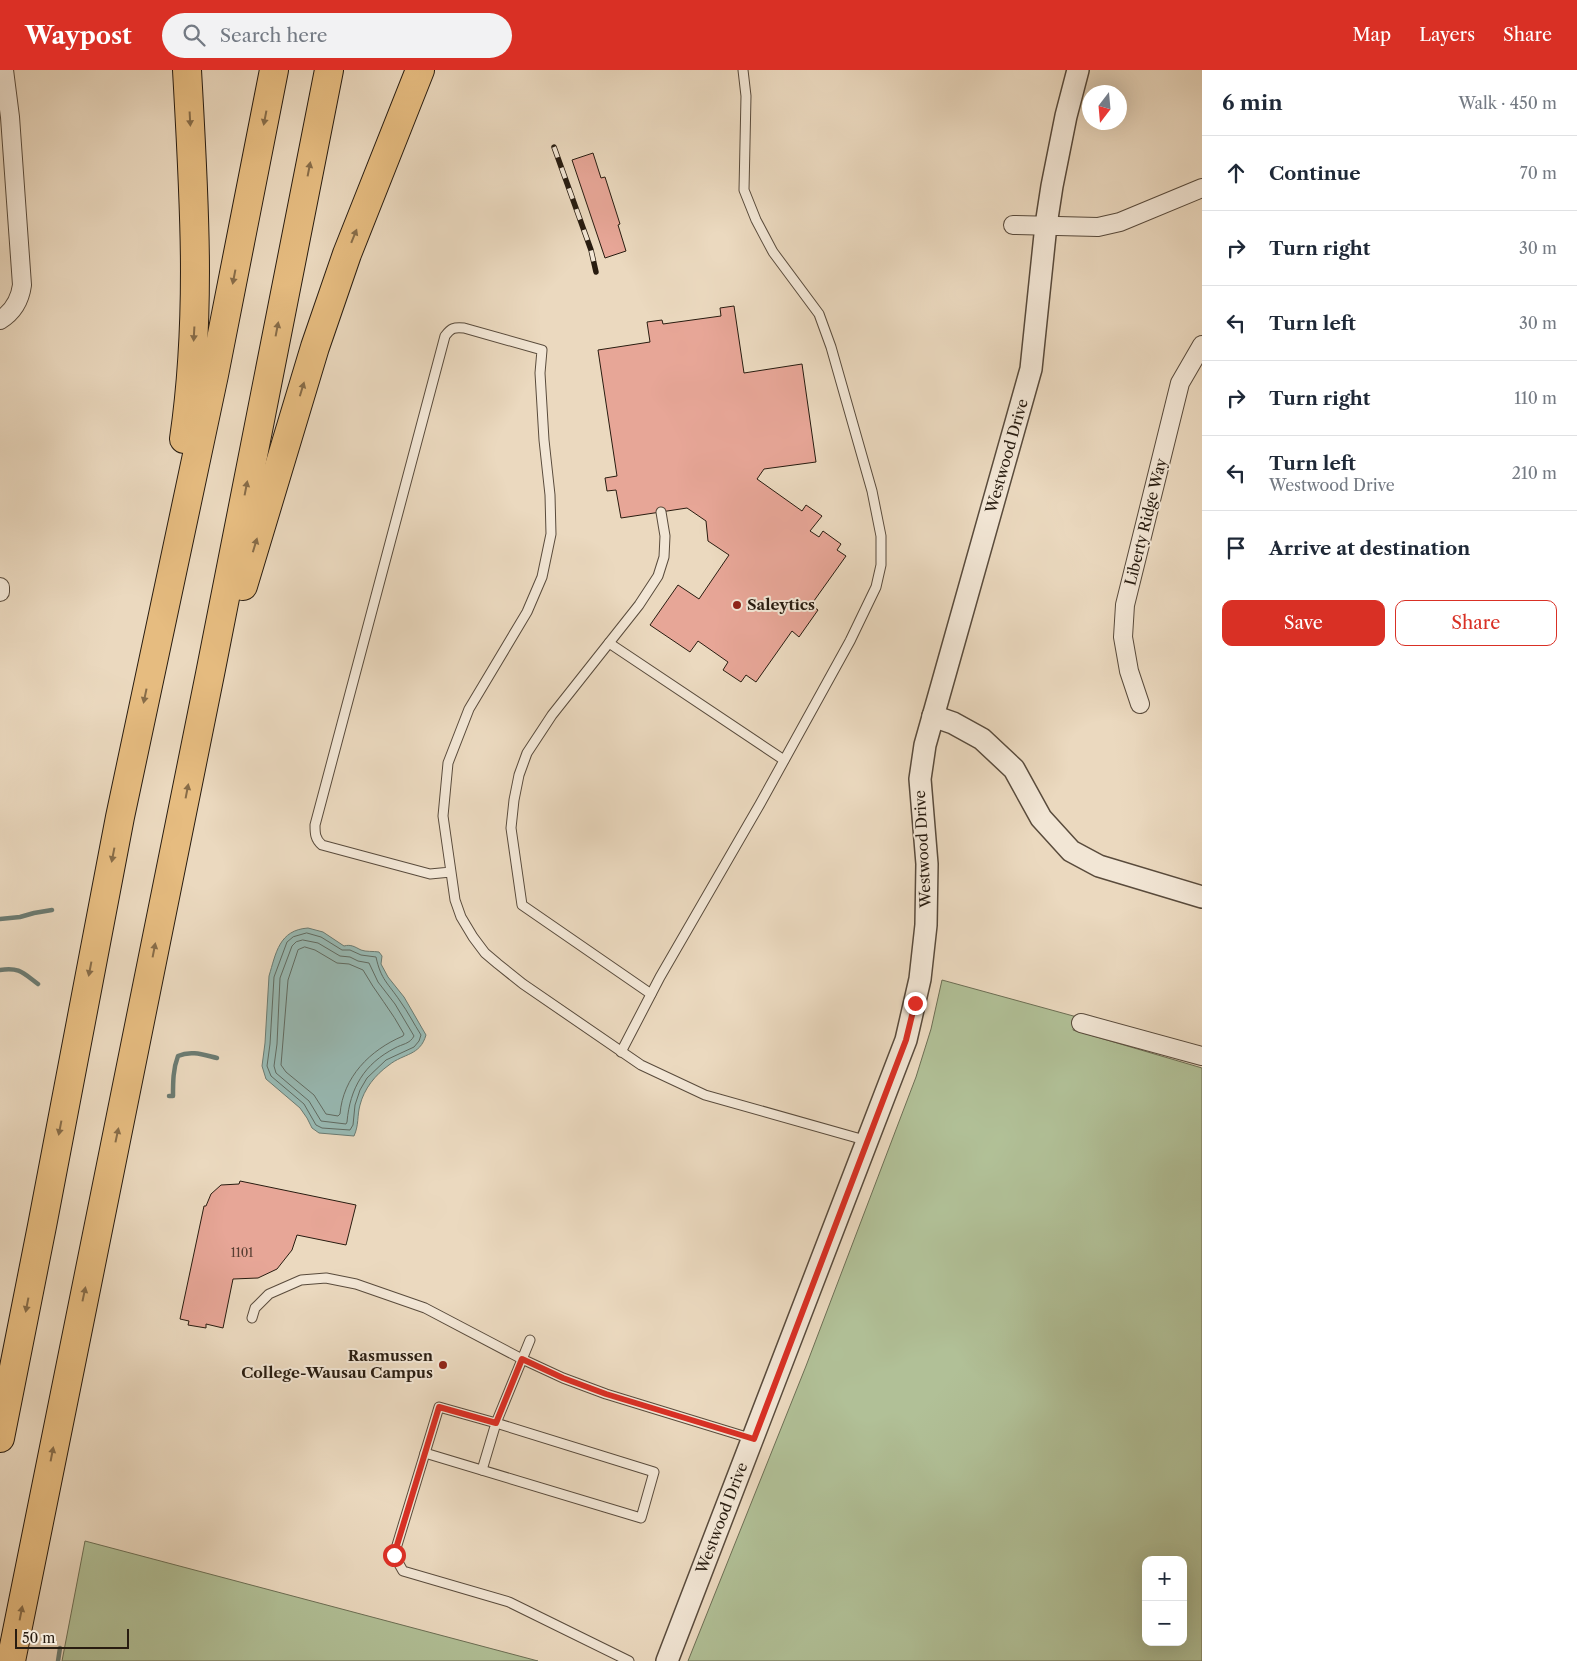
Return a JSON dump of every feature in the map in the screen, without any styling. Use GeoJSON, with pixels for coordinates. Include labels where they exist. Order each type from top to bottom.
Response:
{"type":"FeatureCollection","features":[{"type":"Feature","properties":{"kind":"highway"},"geometry":{"type":"LineString","coordinates":[[155,648],[163,564],[188,408],[194,334],[196,250],[187,70]]}},
{"type":"Feature","properties":{"kind":"highway"},"geometry":{"type":"LineString","coordinates":[[0,1438],[101,912],[155,648],[205,420],[274,70]]}},
{"type":"Feature","properties":{"kind":"highway"},"geometry":{"type":"LineString","coordinates":[[11,1661],[210,674],[329,70]]}},
{"type":"Feature","properties":{"kind":"highway"},"geometry":{"type":"LineString","coordinates":[[210,674],[236,611],[314,347],[343,263],[420,70]]}},
{"type":"Feature","properties":{"kind":"street"},"geometry":{"type":"LineString","coordinates":[[3,318],[12,311],[22,285],[5,116],[4,70]]}},
{"type":"Feature","properties":{"kind":"street","name":"Westwood Drive"},"geometry":{"type":"LineString","coordinates":[[666,1661],[754,1439],[906,1040],[920,979],[926,925],[927,884],[920,779],[925,745],[1031,370],[1046,225],[1066,116],[1078,70]]}},
{"type":"Feature","properties":{"kind":"street"},"geometry":{"type":"LineString","coordinates":[[1012,224],[1098,227],[1120,222],[1202,188]]}},
{"type":"Feature","properties":{"kind":"street","name":"Liberty Ridge Way"},"geometry":{"type":"LineString","coordinates":[[1140,704],[1129,671],[1123,636],[1125,605],[1180,383],[1202,345]]}},
{"type":"Feature","properties":{"kind":"street"},"geometry":{"type":"LineString","coordinates":[[0,587],[0,592]]}},
{"type":"Feature","properties":{"kind":"street"},"geometry":{"type":"LineString","coordinates":[[933,716],[982,739],[1014,769],[1041,818],[1071,851],[1099,866],[1202,897]]}},
{"type":"Feature","properties":{"kind":"street"},"geometry":{"type":"LineString","coordinates":[[1081,1022],[1202,1056]]}},
{"type":"Feature","properties":{"kind":"lane"},"geometry":{"type":"LineString","coordinates":[[621,1052],[651,994],[850,641],[876,587],[881,564],[881,536],[872,491],[831,347],[819,314],[773,252],[756,220],[744,190],[746,96],[744,70]]}},
{"type":"Feature","properties":{"kind":"lane"},"geometry":{"type":"LineString","coordinates":[[451,872],[430,874],[322,845],[317,841],[315,834],[318,815],[446,336],[455,327],[542,350],[540,373],[550,495],[550,534],[542,577],[526,612],[469,708],[448,763],[443,816],[451,872],[461,917],[485,952],[523,984],[641,1065],[705,1095],[868,1141]]}},
{"type":"Feature","properties":{"kind":"lane"},"geometry":{"type":"LineString","coordinates":[[651,994],[522,906],[512,828],[514,800],[527,753],[552,715],[640,605],[658,576],[664,557],[665,536],[661,512]]}},
{"type":"Feature","properties":{"kind":"lane"},"geometry":{"type":"LineString","coordinates":[[609,643],[784,760]]}},
{"type":"Feature","properties":{"kind":"lane"},"geometry":{"type":"LineString","coordinates":[[252,1318],[255,1308],[269,1294],[301,1280],[326,1278],[356,1284],[425,1308],[522,1359],[563,1378],[606,1394],[754,1439]]}},
{"type":"Feature","properties":{"kind":"lane"},"geometry":{"type":"LineString","coordinates":[[482,1470],[496,1423],[530,1340]]}},
{"type":"Feature","properties":{"kind":"lane"},"geometry":{"type":"LineString","coordinates":[[425,1453],[641,1518],[654,1472],[439,1407],[425,1453],[394,1555],[403,1571],[509,1602],[629,1661]]}},
{"type":"Feature","properties":{"kind":"green space"},"geometry":{"type":"Polygon","coordinates":[[[942,980],[1077,1017],[1073,1030],[1202,1068],[1202,1661],[688,1661],[806,1366],[916,1077],[931,1029],[942,980]]]}},
{"type":"Feature","properties":{"kind":"green space"},"geometry":{"type":"Polygon","coordinates":[[[85,1541],[538,1661],[62,1661],[85,1541]]]}},
{"type":"Feature","properties":{"kind":"water"},"geometry":{"type":"Polygon","coordinates":[[[308,928],[323,932],[344,946],[351,946],[363,951],[379,952],[382,956],[381,964],[388,977],[404,997],[426,1035],[416,1051],[389,1065],[371,1083],[362,1099],[354,1136],[319,1133],[312,1128],[300,1108],[266,1079],[262,1066],[269,976],[274,959],[280,944],[285,938],[291,933],[308,928]]]}},
{"type":"Feature","properties":{"kind":"building"},"geometry":{"type":"Polygon","coordinates":[[[593,153],[601,178],[605,177],[620,224],[618,225],[626,251],[605,258],[572,160],[593,153]]]}},
{"type":"Feature","properties":{"kind":"building"},"geometry":{"type":"Polygon","coordinates":[[[734,306],[744,373],[802,364],[816,462],[764,469],[757,479],[802,511],[806,505],[822,516],[810,531],[819,537],[823,531],[841,544],[837,550],[846,556],[811,605],[818,610],[799,637],[792,631],[756,682],[746,675],[741,682],[723,670],[728,662],[698,641],[690,652],[650,625],[678,585],[699,599],[729,555],[708,541],[706,521],[687,508],[621,518],[616,490],[607,491],[605,478],[617,476],[598,350],[650,342],[647,322],[662,320],[663,324],[721,316],[720,308],[734,306]]]}},
{"type":"Feature","properties":{"kind":"building"},"geometry":{"type":"Polygon","coordinates":[[[240,1181],[356,1205],[346,1245],[297,1235],[292,1250],[277,1269],[258,1278],[233,1279],[223,1328],[206,1324],[206,1328],[188,1325],[189,1321],[180,1319],[204,1206],[206,1206],[211,1194],[221,1185],[239,1184],[240,1181]]]}},
{"type":"Feature","properties":{"kind":"waterway"},"geometry":{"type":"LineString","coordinates":[[0,919],[52,910]]}},
{"type":"Feature","properties":{"kind":"waterway"},"geometry":{"type":"LineString","coordinates":[[0,970],[17,970],[38,984]]}},
{"type":"Feature","properties":{"kind":"waterway"},"geometry":{"type":"LineString","coordinates":[[169,1096],[173,1096],[174,1071],[178,1056],[193,1053],[217,1058]]}},
{"type":"Feature","properties":{"kind":"waterway"},"geometry":{"type":"LineString","coordinates":[[58,1661],[60,1648]]}},
{"type":"Feature","properties":{"kind":"railway"},"geometry":{"type":"LineString","coordinates":[[554,147],[591,250],[596,272]]}},
{"type":"Feature","properties":{"kind":"place","name":"Saleytics"},"geometry":{"type":"Point","coordinates":[737,605]}},
{"type":"Feature","properties":{"kind":"place","name":"Rasmussen College-Wausau Campus"},"geometry":{"type":"Point","coordinates":[443,1365]}},
{"type":"Feature","properties":{"kind":"route"},"geometry":{"type":"LineString","coordinates":[[394,1555],[439,1407],[496,1423],[522,1359],[563,1378],[606,1394],[754,1439],[906,1040],[915,1003]]}}]}
